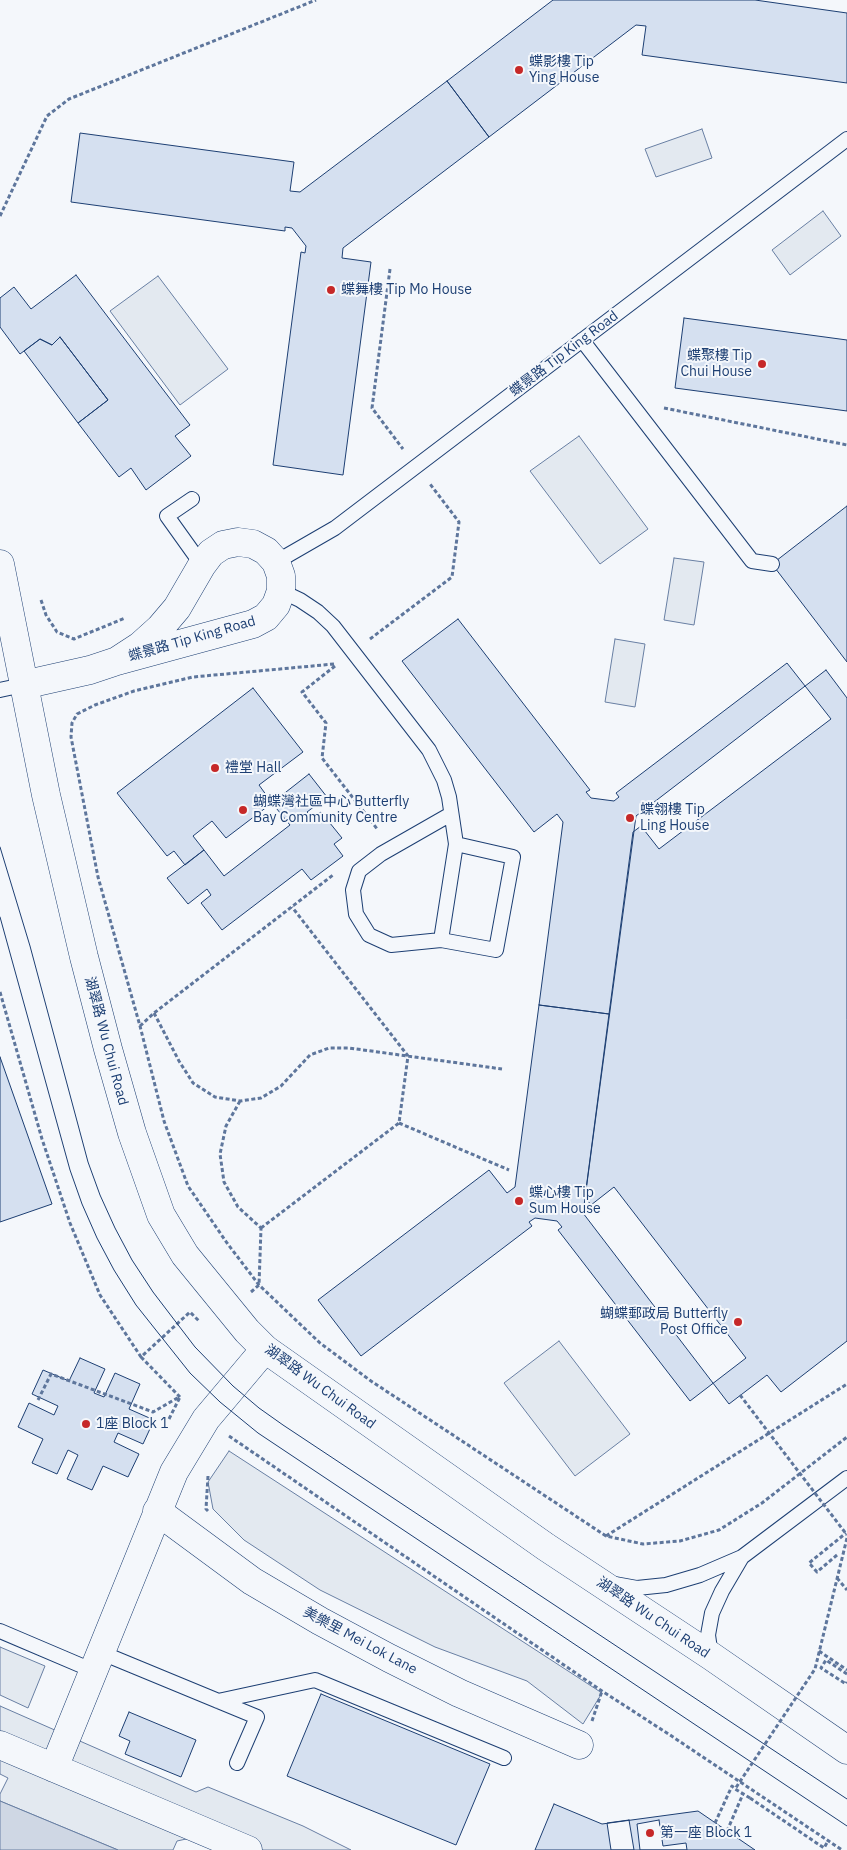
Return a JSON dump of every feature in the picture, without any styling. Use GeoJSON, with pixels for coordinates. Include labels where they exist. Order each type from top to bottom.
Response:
{"type":"FeatureCollection","features":[{"type":"Feature","properties":{"kind":"street","name":"蝶景路 Tip King Road"},"geometry":{"type":"LineString","coordinates":[[117,661],[140,646],[160,628],[177,608],[211,553],[223,545],[238,542],[253,544],[266,551],[276,562]]}},
{"type":"Feature","properties":{"kind":"street"},"geometry":{"type":"LineString","coordinates":[[276,562],[281,576],[281,591]]}},
{"type":"Feature","properties":{"kind":"street","name":"湖翠路 Wu Chui Road"},"geometry":{"type":"LineString","coordinates":[[0,564],[12,688],[46,795],[84,957],[126,1115],[161,1215],[185,1255],[265,1349],[546,1547],[711,1656],[847,1750]]}},
{"type":"Feature","properties":{"kind":"street","name":"蝶景路 Tip King Road"},"geometry":{"type":"LineString","coordinates":[[12,688],[90,670],[253,624],[266,617],[276,605],[281,591]]}},
{"type":"Feature","properties":{"kind":"street"},"geometry":{"type":"LineString","coordinates":[[54,1768],[174,1472],[206,1419],[265,1349]]}},
{"type":"Feature","properties":{"kind":"street","name":"美樂里 Mei Lok Lane"},"geometry":{"type":"LineString","coordinates":[[157,1511],[252,1581],[389,1658],[459,1693],[585,1734]]}},
{"type":"Feature","properties":{"kind":"street"},"geometry":{"type":"LineString","coordinates":[[0,1745],[248,1850]]}},
{"type":"Feature","properties":{"kind":"lane","name":"蝶景路 Tip King Road"},"geometry":{"type":"LineString","coordinates":[[276,562],[334,528],[847,139]]}},
{"type":"Feature","properties":{"kind":"lane"},"geometry":{"type":"LineString","coordinates":[[582,340],[752,561],[772,564]]}},
{"type":"Feature","properties":{"kind":"lane"},"geometry":{"type":"LineString","coordinates":[[192,499],[167,516],[202,565]]}},
{"type":"Feature","properties":{"kind":"lane"},"geometry":{"type":"LineString","coordinates":[[281,591],[300,600],[318,612],[333,626],[438,764],[444,780],[456,844],[441,940]]}},
{"type":"Feature","properties":{"kind":"lane"},"geometry":{"type":"LineString","coordinates":[[451,814],[381,854],[359,871],[353,890],[356,914],[369,935],[391,945],[441,940],[496,950],[514,857],[456,844]]}},
{"type":"Feature","properties":{"kind":"lane"},"geometry":{"type":"LineString","coordinates":[[600,1582],[637,1588],[666,1585],[700,1575],[742,1557],[847,1478]]}},
{"type":"Feature","properties":{"kind":"lane"},"geometry":{"type":"LineString","coordinates":[[711,1656],[708,1634],[712,1614],[722,1590],[742,1557]]}},
{"type":"Feature","properties":{"kind":"lane"},"geometry":{"type":"LineString","coordinates":[[0,1631],[218,1701],[256,1717],[238,1763]]}},
{"type":"Feature","properties":{"kind":"lane"},"geometry":{"type":"LineString","coordinates":[[218,1701],[315,1680],[504,1758]]}},
{"type":"Feature","properties":{"kind":"path"},"geometry":{"type":"LineString","coordinates":[[0,216],[47,116],[69,99],[316,0]]}},
{"type":"Feature","properties":{"kind":"path"},"geometry":{"type":"LineString","coordinates":[[658,406],[847,445]]}},
{"type":"Feature","properties":{"kind":"path"},"geometry":{"type":"LineString","coordinates":[[41,600],[46,615],[58,632],[74,639],[128,618]]}},
{"type":"Feature","properties":{"kind":"path"},"geometry":{"type":"LineString","coordinates":[[342,664],[192,677],[134,691],[95,704],[77,714],[72,723],[71,737],[98,877],[140,1026],[164,1121],[188,1186],[227,1243],[264,1290],[320,1343],[371,1381],[606,1536],[643,1544],[680,1541],[719,1530],[762,1503],[847,1437]]}},
{"type":"Feature","properties":{"kind":"path"},"geometry":{"type":"LineString","coordinates":[[302,692],[326,723],[322,758],[383,837]]}},
{"type":"Feature","properties":{"kind":"path"},"geometry":{"type":"LineString","coordinates":[[140,1026],[154,1013],[338,872]]}},
{"type":"Feature","properties":{"kind":"path"},"geometry":{"type":"LineString","coordinates":[[240,1101],[226,1126],[220,1154],[224,1182],[238,1207],[261,1228],[399,1122],[408,1056],[292,906]]}},
{"type":"Feature","properties":{"kind":"path"},"geometry":{"type":"LineString","coordinates":[[0,992],[42,1139],[70,1223],[100,1295],[141,1356],[180,1397],[153,1412],[51,1374],[38,1400]]}},
{"type":"Feature","properties":{"kind":"path"},"geometry":{"type":"LineString","coordinates":[[154,1013],[179,1061],[193,1083],[214,1097],[240,1101],[261,1098],[281,1086],[310,1055],[329,1048],[349,1048],[502,1069]]}},
{"type":"Feature","properties":{"kind":"path"},"geometry":{"type":"LineString","coordinates":[[399,1122],[509,1170]]}},
{"type":"Feature","properties":{"kind":"path"},"geometry":{"type":"LineString","coordinates":[[141,1356],[161,1338]]}},
{"type":"Feature","properties":{"kind":"path"},"geometry":{"type":"LineString","coordinates":[[606,1536],[847,1384]]}},
{"type":"Feature","properties":{"kind":"path"},"geometry":{"type":"LineString","coordinates":[[740,1395],[847,1535]]}},
{"type":"Feature","properties":{"kind":"path"},"geometry":{"type":"LineString","coordinates":[[225,1442],[229,1436],[602,1692],[842,1850]]}},
{"type":"Feature","properties":{"kind":"path"},"geometry":{"type":"LineString","coordinates":[[208,1467],[206,1509],[211,1515]]}},
{"type":"Feature","properties":{"kind":"path"},"geometry":{"type":"LineString","coordinates":[[837,1555],[816,1572],[809,1563],[847,1535]]}},
{"type":"Feature","properties":{"kind":"path"},"geometry":{"type":"LineString","coordinates":[[735,1789],[815,1669],[847,1535]]}},
{"type":"Feature","properties":{"kind":"path"},"geometry":{"type":"LineString","coordinates":[[837,1578],[847,1590]]}},
{"type":"Feature","properties":{"kind":"path"},"geometry":{"type":"LineString","coordinates":[[819,1651],[847,1670]]}},
{"type":"Feature","properties":{"kind":"path"},"geometry":{"type":"LineString","coordinates":[[847,1674],[826,1660],[821,1668],[846,1684],[847,1682]]}},
{"type":"Feature","properties":{"kind":"path"},"geometry":{"type":"LineString","coordinates":[[585,1734],[602,1692]]}},
{"type":"Feature","properties":{"kind":"path"},"geometry":{"type":"LineString","coordinates":[[715,1823],[732,1786],[824,1848],[828,1841]]}},
{"type":"Feature","properties":{"kind":"path"},"geometry":{"type":"LineString","coordinates":[[727,1830],[743,1794]]}},
{"type":"Feature","properties":{"kind":"shaded area"},"geometry":{"type":"Polygon","coordinates":[[[702,129],[712,158],[656,177],[645,149],[702,129]]]}},
{"type":"Feature","properties":{"kind":"shaded area"},"geometry":{"type":"Polygon","coordinates":[[[823,211],[841,236],[790,275],[772,250],[823,211]]]}},
{"type":"Feature","properties":{"kind":"shaded area"},"geometry":{"type":"Polygon","coordinates":[[[158,276],[228,369],[180,405],[110,311],[158,276]]]}},
{"type":"Feature","properties":{"kind":"shaded area"},"geometry":{"type":"Polygon","coordinates":[[[579,436],[648,529],[600,564],[530,471],[579,436]]]}},
{"type":"Feature","properties":{"kind":"shaded area"},"geometry":{"type":"Polygon","coordinates":[[[674,558],[704,562],[694,625],[664,620],[674,558]]]}},
{"type":"Feature","properties":{"kind":"shaded area"},"geometry":{"type":"Polygon","coordinates":[[[615,639],[645,644],[635,707],[605,702],[615,639]]]}},
{"type":"Feature","properties":{"kind":"shaded area"},"geometry":{"type":"Polygon","coordinates":[[[559,1341],[630,1434],[575,1476],[504,1383],[559,1341]]]}},
{"type":"Feature","properties":{"kind":"shaded area"},"geometry":{"type":"Polygon","coordinates":[[[229,1451],[602,1693],[583,1724],[527,1681],[435,1647],[320,1590],[244,1540],[213,1509],[208,1482],[229,1451]]]}},
{"type":"Feature","properties":{"kind":"shaded area"},"geometry":{"type":"Polygon","coordinates":[[[0,1647],[45,1666],[28,1708],[0,1695],[0,1647]]]}},
{"type":"Feature","properties":{"kind":"shaded area"},"geometry":{"type":"Polygon","coordinates":[[[0,1706],[196,1792],[208,1787],[303,1826],[351,1850],[231,1850],[200,1836],[177,1841],[173,1850],[118,1850],[0,1801],[0,1794],[8,1778],[0,1774],[0,1706]]]}},
{"type":"Feature","properties":{"kind":"shaded area"},"geometry":{"type":"Polygon","coordinates":[[[0,1801],[118,1850],[0,1850],[0,1801]]]}},
{"type":"Feature","properties":{"kind":"building","name":"蝶影樓 Tip Ying House"},"geometry":{"type":"Polygon","coordinates":[[[553,0],[755,0],[847,13],[847,83],[642,55],[646,26],[636,25],[489,137],[447,81],[553,0]]]}},
{"type":"Feature","properties":{"kind":"building","name":"蝶舞樓 Tip Mo House"},"geometry":{"type":"Polygon","coordinates":[[[447,81],[489,137],[343,248],[342,258],[371,262],[343,475],[273,465],[301,252],[305,253],[306,246],[292,228],[285,227],[285,231],[71,202],[80,133],[294,162],[290,191],[300,192],[447,81]]]}},
{"type":"Feature","properties":{"kind":"building"},"geometry":{"type":"Polygon","coordinates":[[[76,275],[190,425],[175,436],[191,456],[146,490],[131,468],[119,477],[78,423],[108,400],[60,337],[52,345],[40,339],[20,354],[0,327],[0,298],[14,287],[31,309],[76,275]]]}},
{"type":"Feature","properties":{"kind":"building","name":"蝶聚樓 Tip Chui House"},"geometry":{"type":"Polygon","coordinates":[[[684,318],[847,340],[847,411],[675,388],[684,318]]]}},
{"type":"Feature","properties":{"kind":"building"},"geometry":{"type":"Polygon","coordinates":[[[60,337],[108,400],[78,423],[24,351],[40,339],[52,345],[60,337]]]}},
{"type":"Feature","properties":{"kind":"building"},"geometry":{"type":"Polygon","coordinates":[[[847,506],[847,662],[772,564],[847,506]]]}},
{"type":"Feature","properties":{"kind":"building","name":"蝶翎樓 Tip Ling House"},"geometry":{"type":"Polygon","coordinates":[[[458,619],[590,790],[586,792],[591,798],[614,801],[619,797],[616,793],[787,663],[831,719],[659,849],[641,826],[633,832],[609,1014],[539,1005],[563,822],[557,814],[534,832],[402,661],[458,619]]]}},
{"type":"Feature","properties":{"kind":"building"},"geometry":{"type":"Polygon","coordinates":[[[826,670],[847,698],[847,1341],[781,1392],[767,1375],[729,1404],[583,1213],[636,816],[826,670]]]}},
{"type":"Feature","properties":{"kind":"building","name":"禮堂 Hall"},"geometry":{"type":"Polygon","coordinates":[[[253,688],[303,752],[259,785],[272,803],[226,838],[212,821],[193,836],[204,850],[185,865],[174,851],[167,856],[117,793],[253,688]]]}},
{"type":"Feature","properties":{"kind":"building"},"geometry":{"type":"Polygon","coordinates":[[[309,774],[327,797],[307,812],[313,818],[321,812],[342,838],[334,844],[343,856],[311,880],[302,869],[222,930],[201,903],[211,895],[207,889],[188,904],[167,878],[204,850],[224,876],[290,825],[272,803],[309,774]]]}},
{"type":"Feature","properties":{"kind":"building","name":"蝶心樓 Tip Sum House"},"geometry":{"type":"Polygon","coordinates":[[[539,1005],[609,1014],[585,1197],[591,1205],[614,1187],[746,1358],[690,1401],[558,1230],[562,1227],[557,1221],[535,1218],[529,1222],[532,1226],[361,1356],[318,1300],[489,1170],[507,1193],[515,1187],[539,1005]]]}},
{"type":"Feature","properties":{"kind":"building"},"geometry":{"type":"Polygon","coordinates":[[[0,1057],[52,1204],[0,1222],[0,1057]]]}},
{"type":"Feature","properties":{"kind":"building","name":"1座 Block 1"},"geometry":{"type":"Polygon","coordinates":[[[80,1358],[105,1369],[94,1393],[104,1397],[115,1373],[140,1384],[129,1409],[154,1420],[143,1444],[118,1433],[114,1442],[139,1454],[128,1477],[103,1466],[92,1490],[67,1479],[78,1455],[68,1450],[57,1474],[32,1463],[43,1439],[18,1427],[29,1403],[54,1415],[58,1406],[32,1394],[43,1370],[69,1381],[80,1358]]]}},
{"type":"Feature","properties":{"kind":"building"},"geometry":{"type":"Polygon","coordinates":[[[321,1694],[490,1764],[456,1845],[287,1776],[321,1694]]]}},
{"type":"Feature","properties":{"kind":"building"},"geometry":{"type":"Polygon","coordinates":[[[129,1712],[196,1740],[181,1777],[125,1754],[130,1741],[119,1736],[129,1712]]]}},
{"type":"Feature","properties":{"kind":"building"},"geometry":{"type":"Polygon","coordinates":[[[554,1804],[602,1824],[698,1811],[755,1850],[535,1850],[554,1804]]]}},
{"type":"Feature","properties":{"kind":"building","name":"第一座 Block 1"},"geometry":{"type":"Polygon","coordinates":[[[629,1820],[634,1850],[611,1850],[607,1823],[629,1820]]]}},
{"type":"Feature","properties":{"kind":"building","name":"第一座 Block 1"},"geometry":{"type":"Polygon","coordinates":[[[659,1820],[663,1846],[686,1843],[687,1850],[640,1850],[637,1824],[659,1820]]]}},
{"type":"Feature","properties":{"kind":"tram line"},"geometry":{"type":"LineString","coordinates":[[0,847],[30,946],[88,1162],[100,1195],[132,1260],[153,1292],[195,1347],[233,1386],[283,1425],[847,1799]]}},
{"type":"Feature","properties":{"kind":"tram line"},"geometry":{"type":"LineString","coordinates":[[0,917],[70,1170],[82,1204],[114,1270],[136,1305],[190,1373],[220,1402],[258,1433],[847,1826]]}},
{"type":"Feature","properties":{"kind":"place","name":"蝶影樓 Tip Ying House"},"geometry":{"type":"Point","coordinates":[519,70]}},
{"type":"Feature","properties":{"kind":"place","name":"蝶舞樓 Tip Mo House"},"geometry":{"type":"Point","coordinates":[331,290]}},
{"type":"Feature","properties":{"kind":"place","name":"蝶聚樓 Tip Chui House"},"geometry":{"type":"Point","coordinates":[762,364]}},
{"type":"Feature","properties":{"kind":"place","name":"禮堂 Hall"},"geometry":{"type":"Point","coordinates":[215,768]}},
{"type":"Feature","properties":{"kind":"place","name":"蝴蝶灣社區中心 Butterfly Bay Community Centre"},"geometry":{"type":"Point","coordinates":[243,810]}},
{"type":"Feature","properties":{"kind":"place","name":"蝶翎樓 Tip Ling House"},"geometry":{"type":"Point","coordinates":[630,818]}},
{"type":"Feature","properties":{"kind":"place","name":"蝶心樓 Tip Sum House"},"geometry":{"type":"Point","coordinates":[519,1201]}},
{"type":"Feature","properties":{"kind":"place","name":"蝴蝶郵政局 Butterfly Post Office"},"geometry":{"type":"Point","coordinates":[738,1322]}},
{"type":"Feature","properties":{"kind":"place","name":"1座 Block 1"},"geometry":{"type":"Point","coordinates":[86,1424]}},
{"type":"Feature","properties":{"kind":"place","name":"第一座 Block 1"},"geometry":{"type":"Point","coordinates":[650,1833]}}]}
